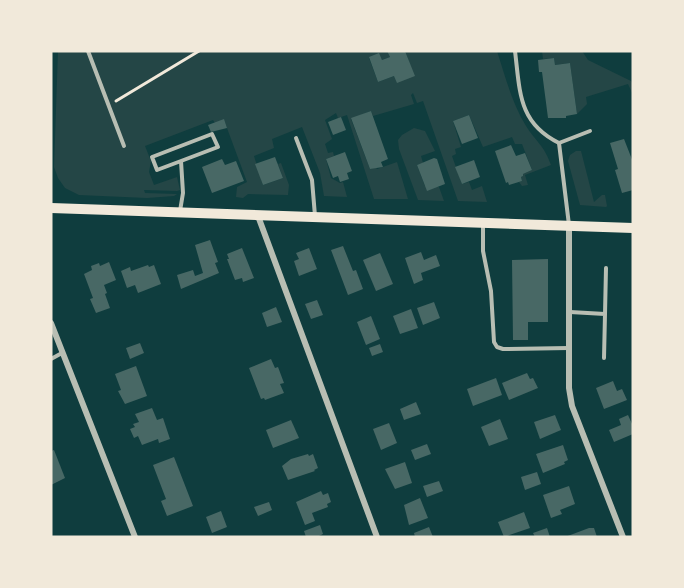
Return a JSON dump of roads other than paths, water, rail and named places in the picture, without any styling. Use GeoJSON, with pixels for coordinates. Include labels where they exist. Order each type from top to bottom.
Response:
{"type":"FeatureCollection","features":[{"type":"Feature","properties":{"kind":"main road"},"geometry":{"type":"LineString","coordinates":[[51,208],[633,228]]}},
{"type":"Feature","properties":{"kind":"street"},"geometry":{"type":"LineString","coordinates":[[258,216],[377,537]]}},
{"type":"Feature","properties":{"kind":"street"},"geometry":{"type":"LineString","coordinates":[[569,226],[569,388],[572,406],[624,537]]}},
{"type":"Feature","properties":{"kind":"street"},"geometry":{"type":"LineString","coordinates":[[51,323],[135,537]]}},
{"type":"Feature","properties":{"kind":"lane"},"geometry":{"type":"LineString","coordinates":[[88,51],[124,146]]}},
{"type":"Feature","properties":{"kind":"lane"},"geometry":{"type":"LineString","coordinates":[[515,51],[523,107],[536,128],[543,135],[558,143],[590,131]]}},
{"type":"Feature","properties":{"kind":"lane"},"geometry":{"type":"LineString","coordinates":[[212,134],[218,147],[181,161],[157,170],[152,157],[212,134]]}},
{"type":"Feature","properties":{"kind":"lane"},"geometry":{"type":"LineString","coordinates":[[296,138],[312,180],[315,217]]}},
{"type":"Feature","properties":{"kind":"lane"},"geometry":{"type":"LineString","coordinates":[[558,143],[569,226]]}},
{"type":"Feature","properties":{"kind":"lane"},"geometry":{"type":"LineString","coordinates":[[180,212],[183,196],[181,161]]}},
{"type":"Feature","properties":{"kind":"lane"},"geometry":{"type":"LineString","coordinates":[[483,223],[483,251],[491,291],[496,347],[503,349],[569,348]]}},
{"type":"Feature","properties":{"kind":"lane"},"geometry":{"type":"LineString","coordinates":[[604,358],[606,268]]}},
{"type":"Feature","properties":{"kind":"lane"},"geometry":{"type":"LineString","coordinates":[[569,311],[605,314]]}},
{"type":"Feature","properties":{"kind":"lane"},"geometry":{"type":"LineString","coordinates":[[51,359],[62,353]]}}]}
